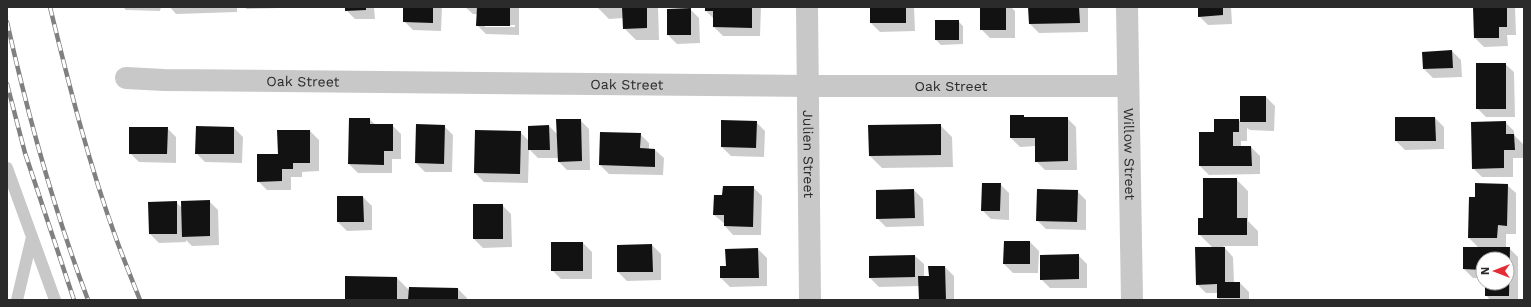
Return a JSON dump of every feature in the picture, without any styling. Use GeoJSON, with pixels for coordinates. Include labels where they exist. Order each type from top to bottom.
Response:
{"type":"FeatureCollection","features":[{"type":"Feature","properties":{"kind":"street","name":"Julien Street"},"geometry":{"type":"LineString","coordinates":[[807,7],[810,300]]}},
{"type":"Feature","properties":{"kind":"street","name":"Willow Street"},"geometry":{"type":"LineString","coordinates":[[1127,7],[1132,300]]}},
{"type":"Feature","properties":{"kind":"street","name":"Oak Street"},"geometry":{"type":"LineString","coordinates":[[126,78],[180,81],[808,86],[1128,86]]}},
{"type":"Feature","properties":{"kind":"lane"},"geometry":{"type":"LineString","coordinates":[[7,168],[55,300]]}},
{"type":"Feature","properties":{"kind":"lane"},"geometry":{"type":"LineString","coordinates":[[16,300],[32,237]]}},
{"type":"Feature","properties":{"kind":"building"},"geometry":{"type":"Polygon","coordinates":[[[345,7],[366,7],[366,10],[345,11],[345,7]]]}},
{"type":"Feature","properties":{"kind":"building"},"geometry":{"type":"Polygon","coordinates":[[[403,7],[433,7],[433,23],[403,22],[403,7]]]}},
{"type":"Feature","properties":{"kind":"building"},"geometry":{"type":"Polygon","coordinates":[[[477,7],[510,7],[510,26],[476,26],[477,7]]]}},
{"type":"Feature","properties":{"kind":"building"},"geometry":{"type":"Polygon","coordinates":[[[622,7],[647,7],[647,28],[623,29],[622,7]]]}},
{"type":"Feature","properties":{"kind":"building"},"geometry":{"type":"Polygon","coordinates":[[[705,7],[752,7],[752,28],[713,27],[713,11],[705,11],[705,7]]]}},
{"type":"Feature","properties":{"kind":"building"},"geometry":{"type":"Polygon","coordinates":[[[870,7],[906,7],[906,23],[870,23],[870,7]]]}},
{"type":"Feature","properties":{"kind":"building"},"geometry":{"type":"Polygon","coordinates":[[[980,7],[1006,7],[1006,30],[980,30],[980,7]]]}},
{"type":"Feature","properties":{"kind":"building"},"geometry":{"type":"Polygon","coordinates":[[[1028,7],[1079,7],[1080,23],[1029,24],[1028,7]]]}},
{"type":"Feature","properties":{"kind":"building"},"geometry":{"type":"Polygon","coordinates":[[[1198,7],[1223,7],[1223,15],[1198,17],[1198,7]]]}},
{"type":"Feature","properties":{"kind":"building"},"geometry":{"type":"Polygon","coordinates":[[[1473,7],[1507,7],[1507,27],[1499,27],[1499,38],[1474,38],[1473,7]]]}},
{"type":"Feature","properties":{"kind":"building"},"geometry":{"type":"Polygon","coordinates":[[[691,8],[691,35],[667,35],[667,9],[691,8]]]}},
{"type":"Feature","properties":{"kind":"building"},"geometry":{"type":"Polygon","coordinates":[[[935,20],[959,20],[959,40],[935,40],[935,20]]]}},
{"type":"Feature","properties":{"kind":"building"},"geometry":{"type":"Polygon","coordinates":[[[1452,50],[1453,68],[1423,69],[1422,52],[1452,50]]]}},
{"type":"Feature","properties":{"kind":"building"},"geometry":{"type":"Polygon","coordinates":[[[1476,63],[1506,63],[1506,109],[1476,109],[1476,63]]]}},
{"type":"Feature","properties":{"kind":"building"},"geometry":{"type":"Polygon","coordinates":[[[1240,96],[1266,96],[1266,122],[1240,122],[1240,96]]]}},
{"type":"Feature","properties":{"kind":"building"},"geometry":{"type":"Polygon","coordinates":[[[1010,115],[1024,115],[1024,117],[1068,117],[1068,161],[1035,162],[1035,138],[1010,138],[1010,115]]]}},
{"type":"Feature","properties":{"kind":"building"},"geometry":{"type":"Polygon","coordinates":[[[1395,117],[1435,117],[1436,141],[1395,141],[1395,117]]]}},
{"type":"Feature","properties":{"kind":"building"},"geometry":{"type":"Polygon","coordinates":[[[349,118],[370,118],[370,124],[393,124],[393,151],[384,151],[384,165],[348,164],[349,118]]]}},
{"type":"Feature","properties":{"kind":"building"},"geometry":{"type":"Polygon","coordinates":[[[556,119],[581,119],[582,161],[558,162],[556,119]]]}},
{"type":"Feature","properties":{"kind":"building"},"geometry":{"type":"Polygon","coordinates":[[[1214,119],[1239,119],[1239,132],[1233,132],[1233,146],[1251,146],[1252,166],[1199,166],[1199,132],[1214,132],[1214,119]]]}},
{"type":"Feature","properties":{"kind":"building"},"geometry":{"type":"Polygon","coordinates":[[[721,120],[757,121],[756,148],[721,147],[721,120]]]}},
{"type":"Feature","properties":{"kind":"building"},"geometry":{"type":"Polygon","coordinates":[[[1506,121],[1506,134],[1514,134],[1515,150],[1504,150],[1504,168],[1472,169],[1471,122],[1506,121]]]}},
{"type":"Feature","properties":{"kind":"building"},"geometry":{"type":"Polygon","coordinates":[[[416,124],[445,125],[444,164],[415,163],[416,124]]]}},
{"type":"Feature","properties":{"kind":"building"},"geometry":{"type":"Polygon","coordinates":[[[941,124],[941,155],[869,156],[868,125],[941,124]]]}},
{"type":"Feature","properties":{"kind":"building"},"geometry":{"type":"Polygon","coordinates":[[[549,125],[550,150],[528,150],[528,126],[549,125]]]}},
{"type":"Feature","properties":{"kind":"building"},"geometry":{"type":"Polygon","coordinates":[[[196,126],[234,127],[234,154],[195,154],[196,126]]]}},
{"type":"Feature","properties":{"kind":"building"},"geometry":{"type":"Polygon","coordinates":[[[129,127],[168,127],[167,154],[129,154],[129,127]]]}},
{"type":"Feature","properties":{"kind":"building"},"geometry":{"type":"Polygon","coordinates":[[[277,130],[310,130],[310,163],[293,163],[293,169],[282,169],[282,181],[257,182],[257,154],[278,154],[277,130]]]}},
{"type":"Feature","properties":{"kind":"building"},"geometry":{"type":"Polygon","coordinates":[[[475,130],[521,131],[520,174],[474,173],[475,130]]]}},
{"type":"Feature","properties":{"kind":"building"},"geometry":{"type":"Polygon","coordinates":[[[600,132],[641,133],[640,148],[655,149],[655,167],[599,165],[600,132]]]}},
{"type":"Feature","properties":{"kind":"building"},"geometry":{"type":"Polygon","coordinates":[[[1203,178],[1237,178],[1237,218],[1247,218],[1247,235],[1198,235],[1198,218],[1203,218],[1203,178]]]}},
{"type":"Feature","properties":{"kind":"building"},"geometry":{"type":"Polygon","coordinates":[[[982,183],[1001,183],[1000,211],[981,211],[982,183]]]}},
{"type":"Feature","properties":{"kind":"building"},"geometry":{"type":"Polygon","coordinates":[[[1475,183],[1508,184],[1507,226],[1498,225],[1497,238],[1468,238],[1469,197],[1475,197],[1475,183]]]}},
{"type":"Feature","properties":{"kind":"building"},"geometry":{"type":"Polygon","coordinates":[[[723,186],[754,186],[753,227],[724,226],[724,215],[713,215],[714,195],[722,195],[723,186]]]}},
{"type":"Feature","properties":{"kind":"building"},"geometry":{"type":"Polygon","coordinates":[[[914,189],[915,218],[876,219],[876,190],[914,189]]]}},
{"type":"Feature","properties":{"kind":"building"},"geometry":{"type":"Polygon","coordinates":[[[1037,189],[1078,190],[1077,222],[1036,221],[1037,189]]]}},
{"type":"Feature","properties":{"kind":"building"},"geometry":{"type":"Polygon","coordinates":[[[337,196],[363,196],[364,222],[337,222],[337,196]]]}},
{"type":"Feature","properties":{"kind":"building"},"geometry":{"type":"Polygon","coordinates":[[[210,200],[210,236],[182,237],[181,201],[210,200]]]}},
{"type":"Feature","properties":{"kind":"building"},"geometry":{"type":"Polygon","coordinates":[[[177,201],[177,234],[149,234],[148,202],[177,201]]]}},
{"type":"Feature","properties":{"kind":"building"},"geometry":{"type":"Polygon","coordinates":[[[473,204],[503,204],[503,239],[473,239],[473,204]]]}},
{"type":"Feature","properties":{"kind":"building"},"geometry":{"type":"Polygon","coordinates":[[[1004,241],[1030,241],[1030,264],[1003,264],[1004,241]]]}},
{"type":"Feature","properties":{"kind":"building"},"geometry":{"type":"Polygon","coordinates":[[[551,242],[583,242],[583,271],[551,271],[551,242]]]}},
{"type":"Feature","properties":{"kind":"building"},"geometry":{"type":"Polygon","coordinates":[[[652,244],[653,272],[617,272],[617,245],[652,244]]]}},
{"type":"Feature","properties":{"kind":"building"},"geometry":{"type":"Polygon","coordinates":[[[1195,247],[1225,247],[1225,282],[1240,282],[1240,298],[1217,298],[1217,284],[1196,285],[1195,247]]]}},
{"type":"Feature","properties":{"kind":"building"},"geometry":{"type":"Polygon","coordinates":[[[1463,247],[1510,247],[1510,251],[1475,251],[1475,270],[1463,269],[1463,247]]]}},
{"type":"Feature","properties":{"kind":"building"},"geometry":{"type":"Polygon","coordinates":[[[758,248],[759,278],[720,278],[720,266],[726,266],[725,249],[758,248]]]}},
{"type":"Feature","properties":{"kind":"building"},"geometry":{"type":"Polygon","coordinates":[[[1079,254],[1079,279],[1040,280],[1040,255],[1079,254]]]}},
{"type":"Feature","properties":{"kind":"building"},"geometry":{"type":"Polygon","coordinates":[[[915,255],[915,277],[869,278],[869,256],[915,255]]]}},
{"type":"Feature","properties":{"kind":"building"},"geometry":{"type":"Polygon","coordinates":[[[928,266],[945,266],[946,300],[919,300],[918,276],[929,276],[928,266]]]}},
{"type":"Feature","properties":{"kind":"building"},"geometry":{"type":"Polygon","coordinates":[[[345,276],[397,277],[397,300],[345,300],[345,276]]]}},
{"type":"Feature","properties":{"kind":"building"},"geometry":{"type":"Polygon","coordinates":[[[409,287],[458,288],[458,300],[408,300],[409,287]]]}},
{"type":"Feature","properties":{"kind":"building"},"geometry":{"type":"Polygon","coordinates":[[[1485,291],[1509,291],[1509,296],[1485,296],[1485,291]]]}},
{"type":"Feature","properties":{"kind":"railway"},"geometry":{"type":"LineString","coordinates":[[50,7],[72,95],[97,183],[117,241],[140,300]]}},
{"type":"Feature","properties":{"kind":"railway"},"geometry":{"type":"LineString","coordinates":[[7,22],[24,92],[53,197],[88,300]]}},
{"type":"Feature","properties":{"kind":"railway"},"geometry":{"type":"LineString","coordinates":[[7,84],[25,153],[74,300]]}}]}
